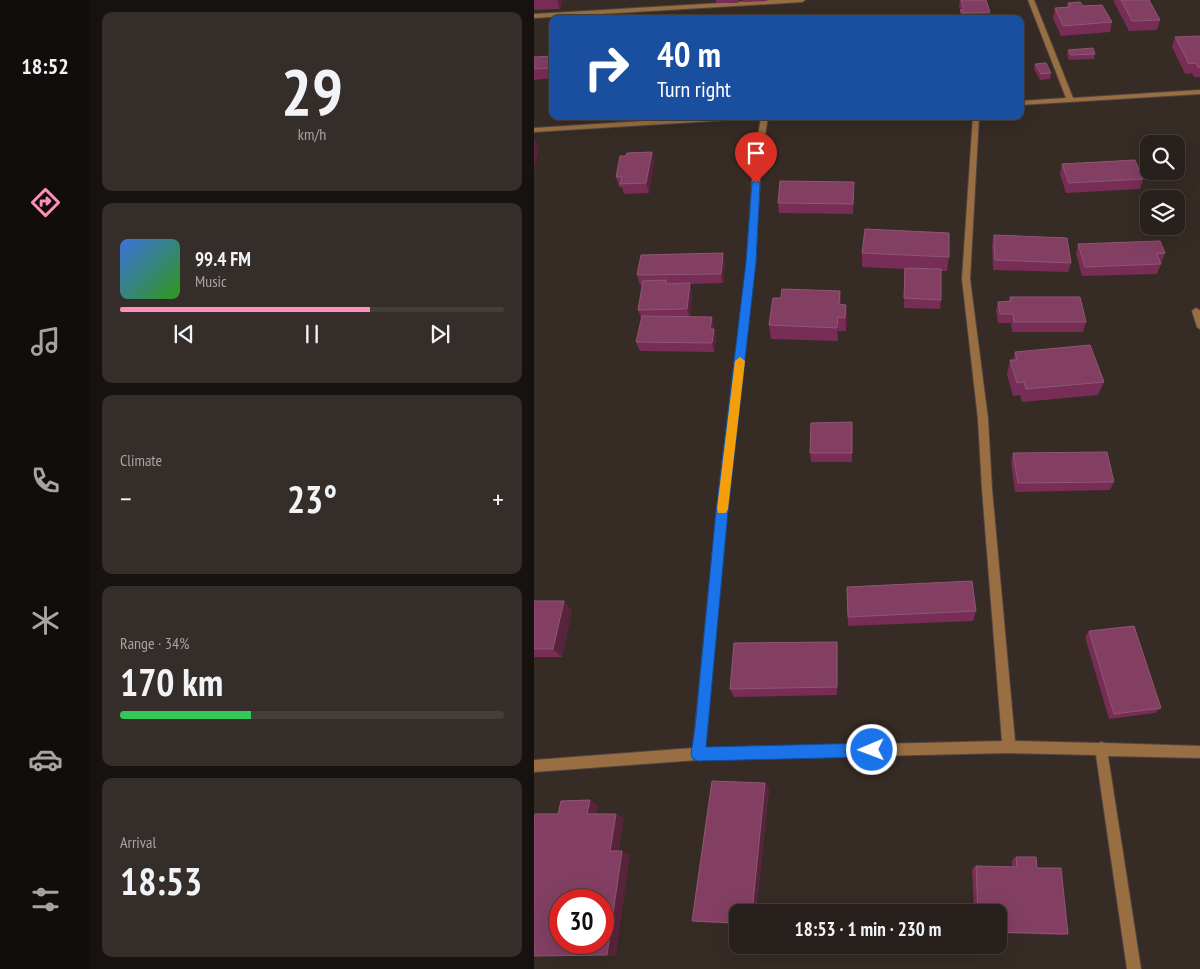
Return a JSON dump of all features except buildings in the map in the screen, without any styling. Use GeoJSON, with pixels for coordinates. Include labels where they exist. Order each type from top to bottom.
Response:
{"type":"FeatureCollection","features":[{"type":"Feature","properties":{"kind":"street"},"geometry":{"type":"LineString","coordinates":[[551,15],[802,0]]}},
{"type":"Feature","properties":{"kind":"street"},"geometry":{"type":"LineString","coordinates":[[1031,0],[1070,100]]}},
{"type":"Feature","properties":{"kind":"street"},"geometry":{"type":"LineString","coordinates":[[534,16],[549,15]]}},
{"type":"Feature","properties":{"kind":"street"},"geometry":{"type":"LineString","coordinates":[[1024,103],[1200,92]]}},
{"type":"Feature","properties":{"kind":"street"},"geometry":{"type":"LineString","coordinates":[[534,130],[695,120]]}},
{"type":"Feature","properties":{"kind":"street"},"geometry":{"type":"LineString","coordinates":[[698,754],[722,511],[751,262],[757,163],[764,120]]}},
{"type":"Feature","properties":{"kind":"street"},"geometry":{"type":"LineString","coordinates":[[976,120],[966,279],[983,419],[987,489],[1010,747]]}},
{"type":"Feature","properties":{"kind":"street"},"geometry":{"type":"LineString","coordinates":[[1196,311],[1200,327]]}},
{"type":"Feature","properties":{"kind":"street"},"geometry":{"type":"LineString","coordinates":[[534,766],[698,754],[1010,747],[1200,752]]}},
{"type":"Feature","properties":{"kind":"street"},"geometry":{"type":"LineString","coordinates":[[1101,748],[1134,969]]}},
{"type":"Feature","properties":{"kind":"slow traffic"},"geometry":{"type":"LineString","coordinates":[[722,509],[740,361]]}},
{"type":"Feature","properties":{"kind":"route"},"geometry":{"type":"LineString","coordinates":[[756,183],[751,262],[722,511],[698,754],[872,750]]}}]}
